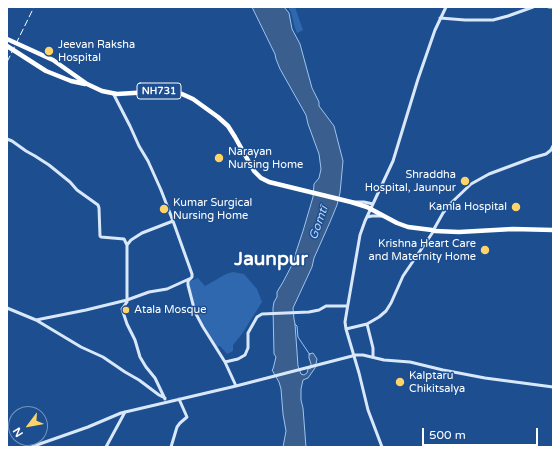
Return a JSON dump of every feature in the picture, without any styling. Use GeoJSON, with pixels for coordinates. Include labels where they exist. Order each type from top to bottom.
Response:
{"type":"FeatureCollection","features":[{"type":"Feature","properties":{"kind":"highway","name":"NH731"},"geometry":{"type":"LineString","coordinates":[[7,38],[53,60],[87,84],[102,91],[114,94],[166,91],[182,94],[193,99],[228,126],[251,166],[258,175],[269,182],[367,207],[385,217],[415,229],[459,232],[513,229],[553,230]]}},
{"type":"Feature","properties":{"kind":"highway","name":"NH731"},"geometry":{"type":"LineString","coordinates":[[7,46],[56,75],[71,81],[87,84]]}},
{"type":"Feature","properties":{"kind":"main road"},"geometry":{"type":"LineString","coordinates":[[382,447],[368,410],[346,329],[347,306],[360,235],[393,161],[418,79],[435,30],[446,7]]}},
{"type":"Feature","properties":{"kind":"main road"},"geometry":{"type":"LineString","coordinates":[[440,18],[493,20],[533,7]]}},
{"type":"Feature","properties":{"kind":"main road"},"geometry":{"type":"LineString","coordinates":[[114,94],[139,146],[148,161],[173,221],[192,274],[192,277],[188,281],[195,312],[225,362],[236,386]]}},
{"type":"Feature","properties":{"kind":"main road"},"geometry":{"type":"LineString","coordinates":[[7,139],[49,165],[70,182],[77,190],[98,205],[101,237],[124,239],[127,244],[127,302],[122,309],[135,340],[140,357],[155,378],[165,398]]}},
{"type":"Feature","properties":{"kind":"main road"},"geometry":{"type":"LineString","coordinates":[[346,329],[367,324],[386,311],[403,276],[433,231],[443,213],[450,204],[471,184],[489,174],[546,154],[552,149],[553,146]]}},
{"type":"Feature","properties":{"kind":"main road"},"geometry":{"type":"LineString","coordinates":[[350,202],[375,202]]}},
{"type":"Feature","properties":{"kind":"main road"},"geometry":{"type":"LineString","coordinates":[[367,218],[372,216],[385,217]]}},
{"type":"Feature","properties":{"kind":"main road"},"geometry":{"type":"LineString","coordinates":[[127,244],[142,233],[173,221]]}},
{"type":"Feature","properties":{"kind":"main road"},"geometry":{"type":"LineString","coordinates":[[36,320],[127,300],[148,292],[167,289],[189,279]]}},
{"type":"Feature","properties":{"kind":"main road"},"geometry":{"type":"LineString","coordinates":[[225,362],[238,359],[245,354],[248,348],[248,333],[252,325],[262,314],[319,310],[326,306],[347,306]]}},
{"type":"Feature","properties":{"kind":"main road"},"geometry":{"type":"LineString","coordinates":[[7,308],[36,320],[81,347],[103,357],[170,401]]}},
{"type":"Feature","properties":{"kind":"main road"},"geometry":{"type":"LineString","coordinates":[[367,324],[373,348],[373,357]]}},
{"type":"Feature","properties":{"kind":"main road"},"geometry":{"type":"LineString","coordinates":[[31,447],[125,412],[236,386],[354,355],[363,355],[384,360],[410,362],[485,378],[553,388]]}},
{"type":"Feature","properties":{"kind":"main road"},"geometry":{"type":"LineString","coordinates":[[157,404],[159,395]]}},
{"type":"Feature","properties":{"kind":"main road"},"geometry":{"type":"LineString","coordinates":[[171,447],[177,427],[186,417],[179,399]]}},
{"type":"Feature","properties":{"kind":"main road"},"geometry":{"type":"LineString","coordinates":[[106,447],[125,412]]}},
{"type":"Feature","properties":{"kind":"shaded area"},"geometry":{"type":"Polygon","coordinates":[[[288,7],[295,7],[303,30],[297,33],[291,12],[288,7]]]}},
{"type":"Feature","properties":{"kind":"shaded area"},"geometry":{"type":"Polygon","coordinates":[[[233,272],[244,274],[257,289],[262,302],[242,334],[233,345],[233,351],[227,354],[220,346],[216,347],[204,325],[194,304],[190,281],[198,278],[205,286],[226,274],[233,272]]]}},
{"type":"Feature","properties":{"kind":"water","name":"Gomtī"},"geometry":{"type":"Polygon","coordinates":[[[252,7],[284,7],[289,13],[292,29],[300,44],[312,88],[319,102],[319,106],[334,126],[343,161],[340,193],[337,205],[314,258],[312,267],[293,308],[298,366],[301,374],[304,375],[307,373],[308,369],[311,368],[309,354],[313,353],[317,359],[315,368],[308,378],[303,380],[301,389],[306,447],[283,447],[286,431],[281,389],[272,370],[276,357],[274,354],[273,308],[277,297],[277,292],[294,261],[313,197],[314,184],[319,178],[321,169],[319,154],[306,115],[280,69],[275,54],[252,7]]]}},
{"type":"Feature","properties":{"kind":"waterway"},"geometry":{"type":"LineString","coordinates":[[295,324],[297,326],[298,337],[310,355]]}},
{"type":"Feature","properties":{"kind":"railway"},"geometry":{"type":"LineString","coordinates":[[7,62],[34,7]]}},
{"type":"Feature","properties":{"kind":"place","name":"Jeevan Raksha Hospital"},"geometry":{"type":"Point","coordinates":[49,51]}},
{"type":"Feature","properties":{"kind":"place","name":"Narayan Nursing Home"},"geometry":{"type":"Point","coordinates":[219,158]}},
{"type":"Feature","properties":{"kind":"place","name":"Shraddha Hospital, Jaunpur"},"geometry":{"type":"Point","coordinates":[465,181]}},
{"type":"Feature","properties":{"kind":"place","name":"Kamla Hospital"},"geometry":{"type":"Point","coordinates":[516,207]}},
{"type":"Feature","properties":{"kind":"place","name":"Kumar Surgical Nursing Home"},"geometry":{"type":"Point","coordinates":[164,209]}},
{"type":"Feature","properties":{"kind":"place","name":"Krishna Heart Care and Maternity Home"},"geometry":{"type":"Point","coordinates":[485,250]}},
{"type":"Feature","properties":{"kind":"place","name":"Atala Mosque"},"geometry":{"type":"Point","coordinates":[126,310]}},
{"type":"Feature","properties":{"kind":"place","name":"Kalptaru Chikitsalya"},"geometry":{"type":"Point","coordinates":[400,382]}},
{"type":"Feature","properties":{"kind":"district","name":"Jaunpur"},"geometry":{"type":"Point","coordinates":[271,260]}}]}
